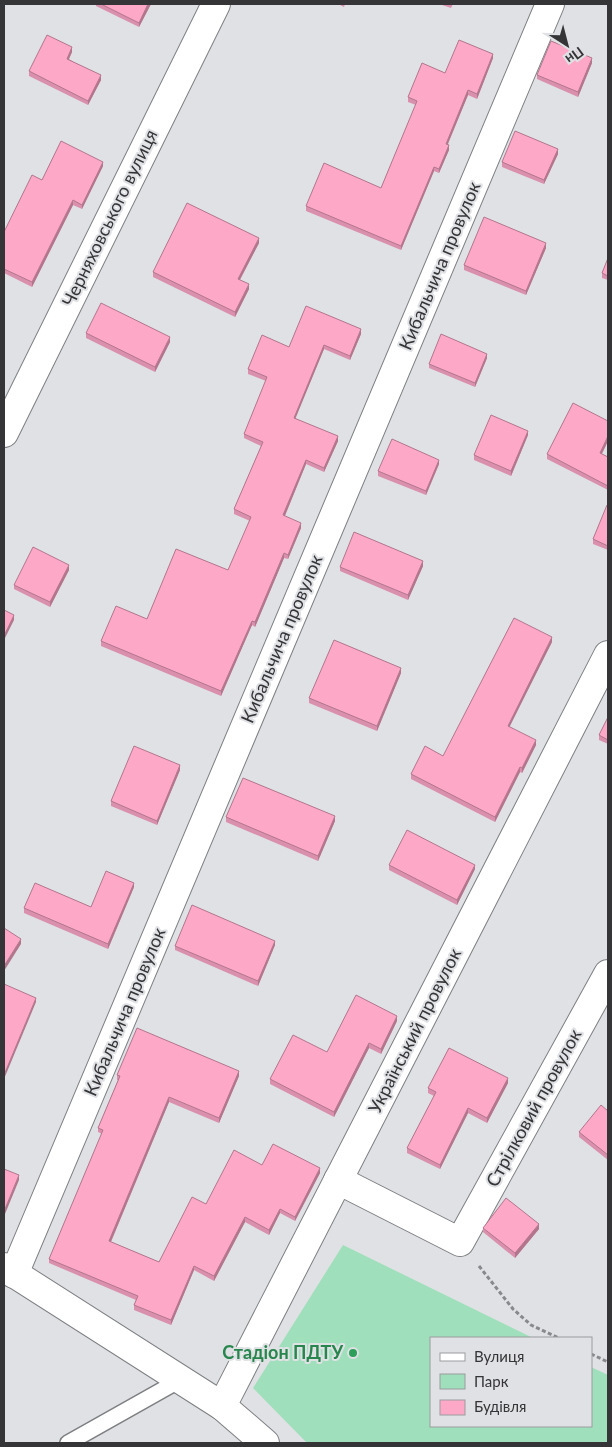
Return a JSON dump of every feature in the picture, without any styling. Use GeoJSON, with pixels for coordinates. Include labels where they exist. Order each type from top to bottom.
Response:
{"type":"FeatureCollection","features":[{"type":"Feature","properties":{"kind":"street","name":"Черняховського вулиця"},"geometry":{"type":"LineString","coordinates":[[4,433],[216,4]]}},
{"type":"Feature","properties":{"kind":"street","name":"Кибальчича провулок"},"geometry":{"type":"LineString","coordinates":[[9,1271],[550,4]]}},
{"type":"Feature","properties":{"kind":"street","name":"Український провулок"},"geometry":{"type":"LineString","coordinates":[[222,1406],[608,655]]}},
{"type":"Feature","properties":{"kind":"street","name":"Стрілковий провулок"},"geometry":{"type":"LineString","coordinates":[[460,1242],[608,974]]}},
{"type":"Feature","properties":{"kind":"street"},"geometry":{"type":"LineString","coordinates":[[338,1180],[460,1242]]}},
{"type":"Feature","properties":{"kind":"street"},"geometry":{"type":"LineString","coordinates":[[9,1271],[222,1406],[265,1443]]}},
{"type":"Feature","properties":{"kind":"lane"},"geometry":{"type":"LineString","coordinates":[[68,1443],[180,1380]]}},
{"type":"Feature","properties":{"kind":"path"},"geometry":{"type":"LineString","coordinates":[[460,1242],[513,1309],[531,1325],[557,1337]]}},
{"type":"Feature","properties":{"kind":"path"},"geometry":{"type":"LineString","coordinates":[[592,1354],[608,1362]]}},
{"type":"Feature","properties":{"kind":"green space","name":"Стадіон ПДТУ"},"geometry":{"type":"Polygon","coordinates":[[[343,1245],[531,1337],[430,1337],[430,1427],[592,1427],[592,1367],[608,1375],[608,1443],[307,1443],[253,1388],[343,1245]]]}},
{"type":"Feature","properties":{"kind":"building"},"geometry":{"type":"Polygon","coordinates":[[[101,4],[148,4],[139,23],[101,4]]]}},
{"type":"Feature","properties":{"kind":"building"},"geometry":{"type":"Polygon","coordinates":[[[47,35],[72,47],[67,59],[101,75],[88,101],[29,71],[47,35]]]}},
{"type":"Feature","properties":{"kind":"building"},"geometry":{"type":"Polygon","coordinates":[[[459,40],[493,54],[477,94],[468,90],[446,144],[449,145],[439,169],[434,167],[401,246],[306,206],[324,163],[381,188],[417,101],[408,97],[422,63],[445,73],[459,40]]]}},
{"type":"Feature","properties":{"kind":"building"},"geometry":{"type":"Polygon","coordinates":[[[551,41],[592,58],[578,92],[537,75],[551,41]]]}},
{"type":"Feature","properties":{"kind":"building"},"geometry":{"type":"Polygon","coordinates":[[[515,131],[558,149],[544,180],[502,162],[515,131]]]}},
{"type":"Feature","properties":{"kind":"building"},"geometry":{"type":"Polygon","coordinates":[[[61,141],[103,162],[82,205],[73,200],[32,282],[4,269],[4,232],[32,175],[42,180],[61,141]]]}},
{"type":"Feature","properties":{"kind":"building"},"geometry":{"type":"Polygon","coordinates":[[[187,203],[259,238],[238,279],[249,284],[235,312],[153,272],[187,203]]]}},
{"type":"Feature","properties":{"kind":"building"},"geometry":{"type":"Polygon","coordinates":[[[484,217],[546,243],[526,291],[464,265],[484,217]]]}},
{"type":"Feature","properties":{"kind":"building"},"geometry":{"type":"Polygon","coordinates":[[[608,258],[608,276],[602,273],[608,258]]]}},
{"type":"Feature","properties":{"kind":"building"},"geometry":{"type":"Polygon","coordinates":[[[101,303],[170,337],[155,367],[86,333],[101,303]]]}},
{"type":"Feature","properties":{"kind":"building"},"geometry":{"type":"Polygon","coordinates":[[[306,306],[361,329],[350,356],[324,345],[294,418],[338,436],[324,468],[306,460],[283,515],[301,523],[288,555],[284,553],[255,622],[252,621],[221,691],[101,641],[116,606],[147,619],[176,549],[228,570],[251,517],[234,509],[263,442],[244,434],[267,377],[248,369],[262,335],[289,347],[306,306]]]}},
{"type":"Feature","properties":{"kind":"building"},"geometry":{"type":"Polygon","coordinates":[[[441,334],[487,354],[475,383],[429,364],[441,334]]]}},
{"type":"Feature","properties":{"kind":"building"},"geometry":{"type":"Polygon","coordinates":[[[573,403],[608,421],[608,436],[600,453],[608,457],[608,486],[547,454],[573,403]]]}},
{"type":"Feature","properties":{"kind":"building"},"geometry":{"type":"Polygon","coordinates":[[[491,415],[528,431],[511,471],[474,455],[491,415]]]}},
{"type":"Feature","properties":{"kind":"building"},"geometry":{"type":"Polygon","coordinates":[[[392,439],[439,460],[426,491],[378,471],[392,439]]]}},
{"type":"Feature","properties":{"kind":"building"},"geometry":{"type":"Polygon","coordinates":[[[608,505],[608,546],[593,539],[608,505]]]}},
{"type":"Feature","properties":{"kind":"building"},"geometry":{"type":"Polygon","coordinates":[[[354,532],[423,561],[408,595],[340,567],[354,532]]]}},
{"type":"Feature","properties":{"kind":"building"},"geometry":{"type":"Polygon","coordinates":[[[33,547],[69,565],[50,602],[14,585],[33,547]]]}},
{"type":"Feature","properties":{"kind":"building"},"geometry":{"type":"Polygon","coordinates":[[[4,610],[14,615],[4,636],[4,610]]]}},
{"type":"Feature","properties":{"kind":"building"},"geometry":{"type":"Polygon","coordinates":[[[514,618],[552,637],[508,726],[536,740],[495,817],[411,774],[425,746],[443,756],[514,618]]]}},
{"type":"Feature","properties":{"kind":"building"},"geometry":{"type":"Polygon","coordinates":[[[334,640],[401,668],[377,726],[309,698],[334,640]]]}},
{"type":"Feature","properties":{"kind":"building"},"geometry":{"type":"Polygon","coordinates":[[[608,717],[608,740],[599,735],[608,717]]]}},
{"type":"Feature","properties":{"kind":"building"},"geometry":{"type":"Polygon","coordinates":[[[134,746],[180,765],[157,821],[111,801],[134,746]]]}},
{"type":"Feature","properties":{"kind":"building"},"geometry":{"type":"Polygon","coordinates":[[[243,778],[335,816],[318,856],[226,817],[243,778]]]}},
{"type":"Feature","properties":{"kind":"building"},"geometry":{"type":"Polygon","coordinates":[[[407,830],[475,865],[457,900],[389,865],[407,830]]]}},
{"type":"Feature","properties":{"kind":"building"},"geometry":{"type":"Polygon","coordinates":[[[106,871],[134,883],[108,944],[24,908],[35,883],[91,907],[106,871]]]}},
{"type":"Feature","properties":{"kind":"building"},"geometry":{"type":"Polygon","coordinates":[[[192,905],[275,941],[258,981],[175,946],[192,905]]]}},
{"type":"Feature","properties":{"kind":"building"},"geometry":{"type":"Polygon","coordinates":[[[4,928],[21,939],[4,966],[4,928]]]}},
{"type":"Feature","properties":{"kind":"building"},"geometry":{"type":"Polygon","coordinates":[[[4,984],[36,998],[4,1075],[4,984]]]}},
{"type":"Feature","properties":{"kind":"building"},"geometry":{"type":"Polygon","coordinates":[[[356,995],[397,1016],[381,1049],[369,1043],[334,1112],[270,1079],[293,1035],[327,1052],[356,995]]]}},
{"type":"Feature","properties":{"kind":"building"},"geometry":{"type":"Polygon","coordinates":[[[137,1028],[239,1071],[219,1118],[169,1097],[109,1241],[159,1262],[192,1197],[206,1204],[234,1150],[262,1165],[273,1144],[320,1168],[295,1217],[280,1209],[269,1230],[245,1217],[214,1276],[194,1266],[171,1320],[134,1305],[138,1296],[49,1259],[103,1130],[98,1128],[120,1076],[117,1075],[137,1028]]]}},
{"type":"Feature","properties":{"kind":"building"},"geometry":{"type":"Polygon","coordinates":[[[449,1048],[508,1078],[487,1118],[468,1108],[440,1165],[407,1148],[436,1092],[428,1088],[449,1048]]]}},
{"type":"Feature","properties":{"kind":"building"},"geometry":{"type":"Polygon","coordinates":[[[601,1105],[608,1111],[608,1155],[579,1132],[601,1105]]]}},
{"type":"Feature","properties":{"kind":"building"},"geometry":{"type":"Polygon","coordinates":[[[4,1169],[19,1175],[5,1209],[4,1209],[4,1169]]]}},
{"type":"Feature","properties":{"kind":"building"},"geometry":{"type":"Polygon","coordinates":[[[506,1198],[539,1224],[515,1253],[483,1228],[506,1198]]]}},
{"type":"Feature","properties":{"kind":"place","name":"Стадіон ПДТУ"},"geometry":{"type":"Point","coordinates":[353,1353]}}]}
